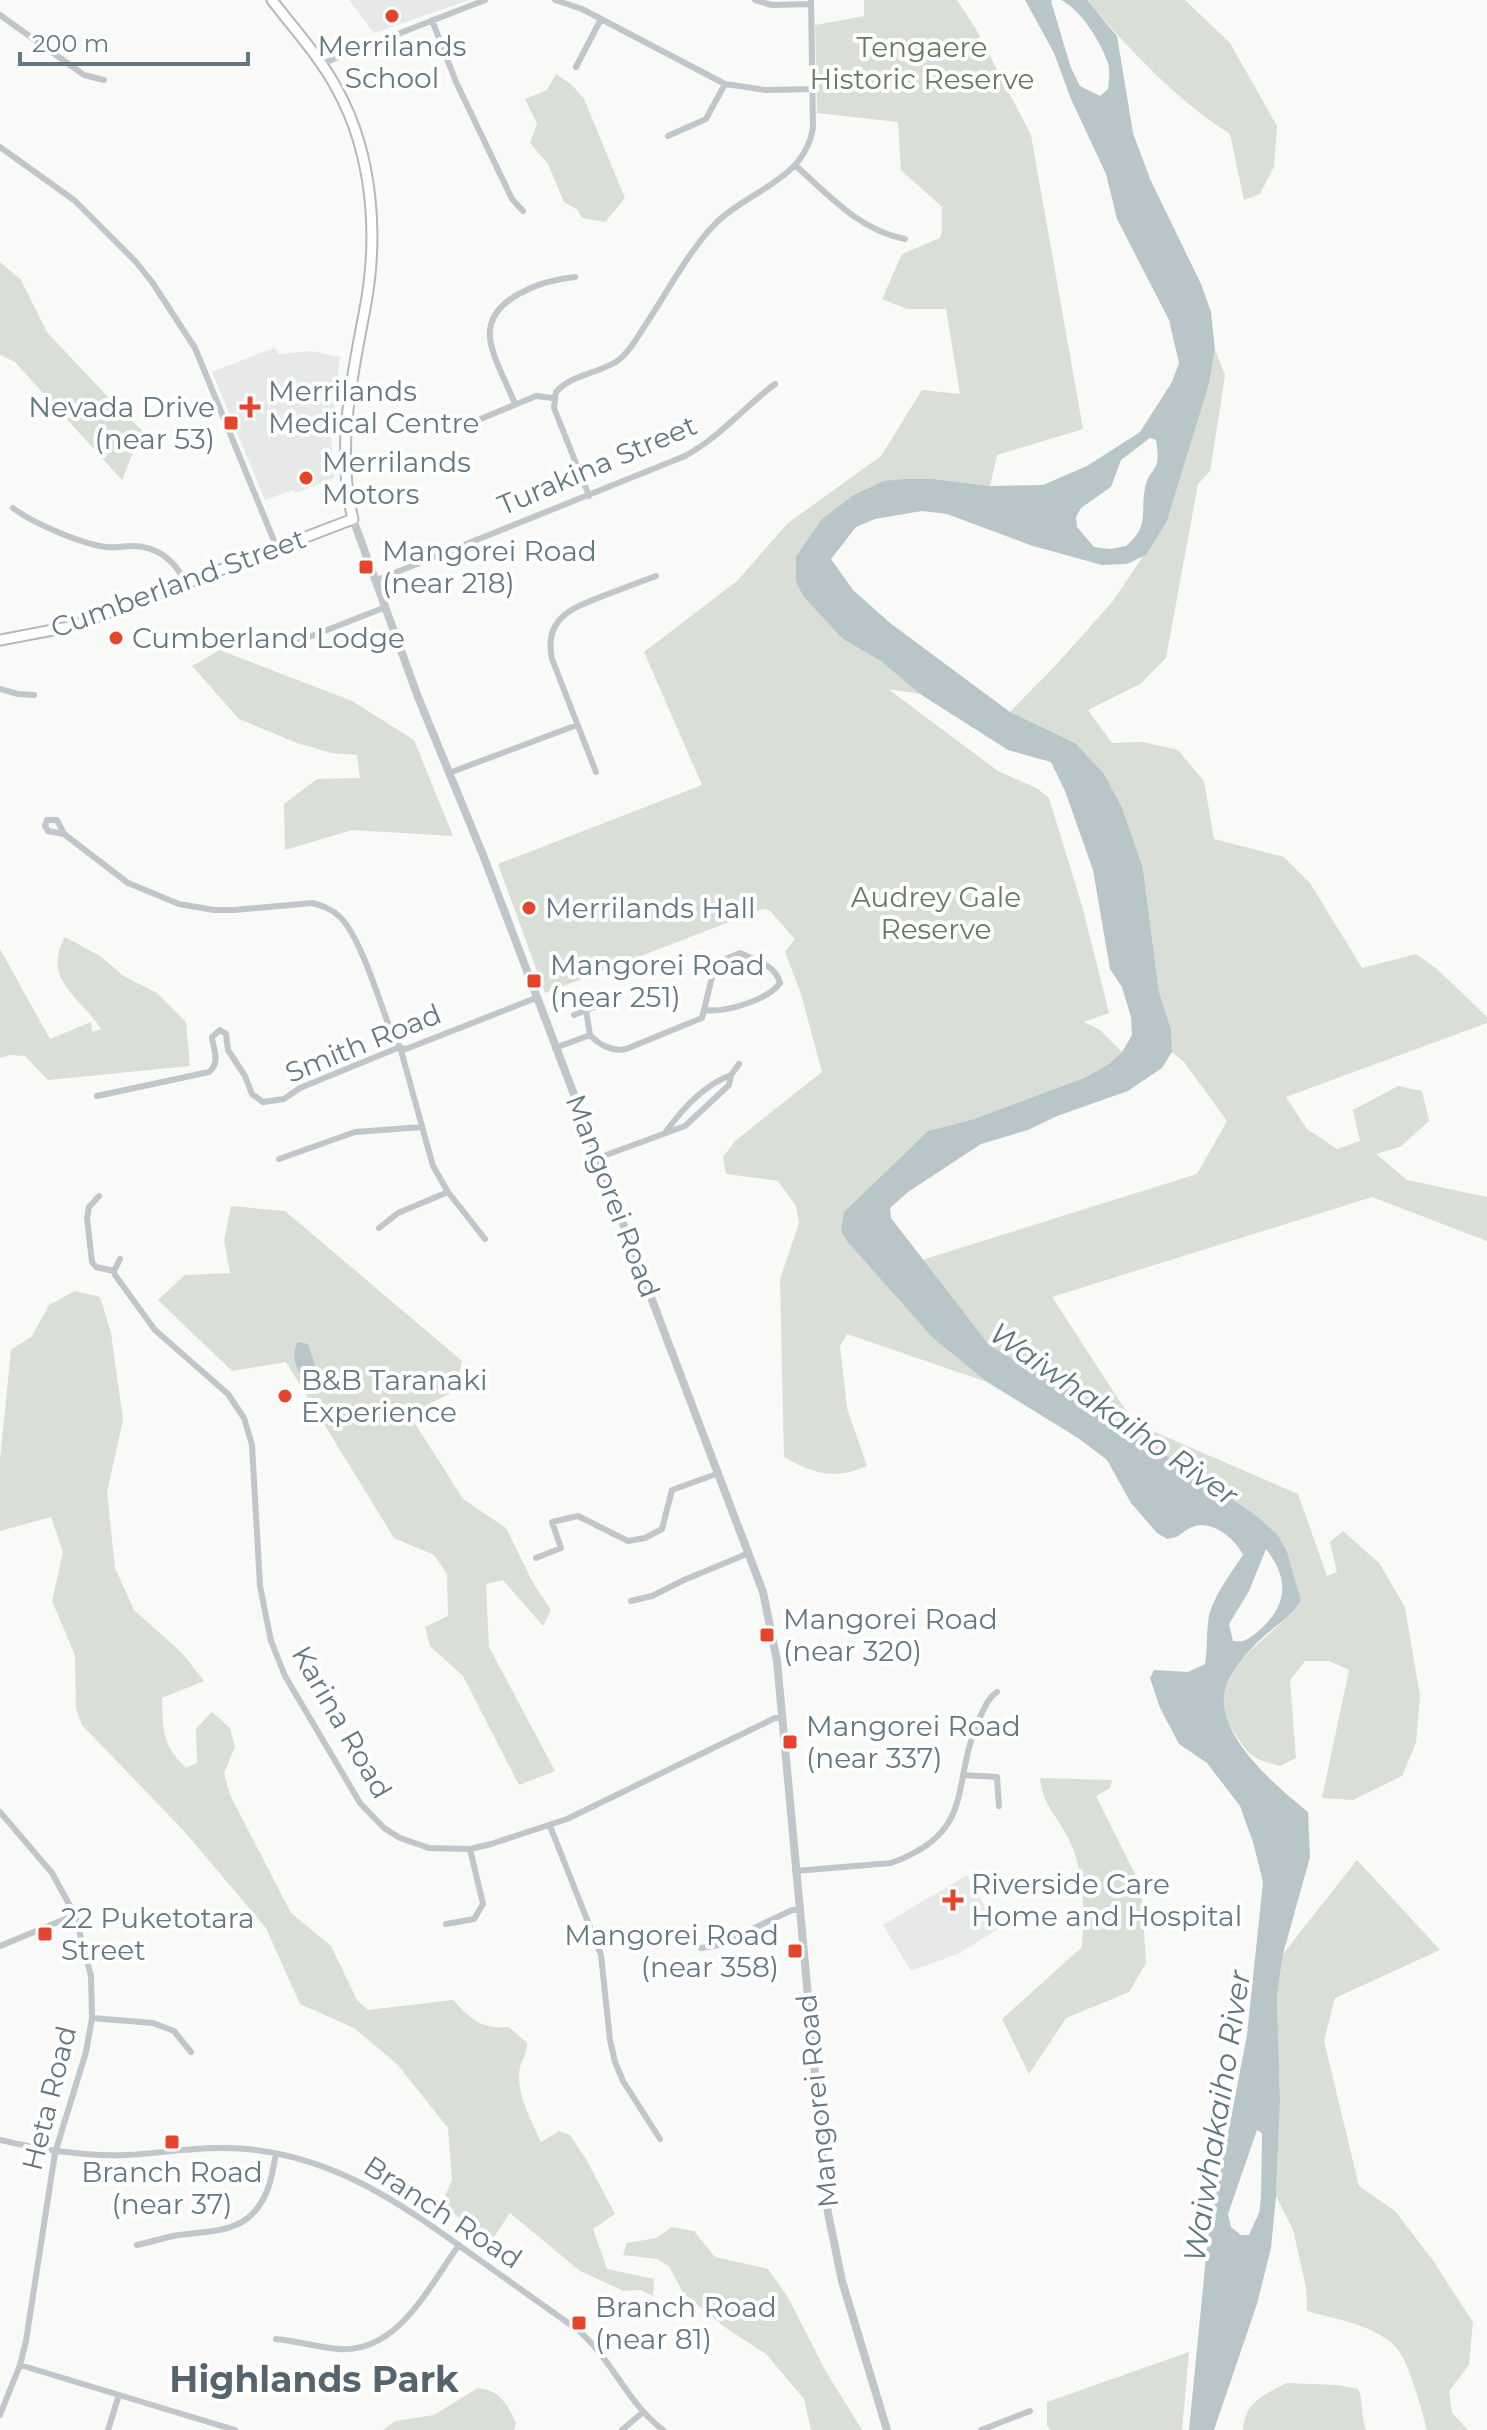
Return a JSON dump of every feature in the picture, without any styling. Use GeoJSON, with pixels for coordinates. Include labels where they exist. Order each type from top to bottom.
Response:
{"type":"FeatureCollection","features":[{"type":"Feature","properties":{"kind":"main road","name":"Mangorei Road"},"geometry":{"type":"LineString","coordinates":[[272,0],[338,89],[363,160],[371,205],[368,290],[347,407],[349,499],[353,519]]}},
{"type":"Feature","properties":{"kind":"main road","name":"Cumberland Street"},"geometry":{"type":"LineString","coordinates":[[0,640],[74,626],[353,519]]}},
{"type":"Feature","properties":{"kind":"street"},"geometry":{"type":"LineString","coordinates":[[321,64],[485,0]]}},
{"type":"Feature","properties":{"kind":"street"},"geometry":{"type":"LineString","coordinates":[[555,0],[582,9],[725,84],[753,90],[813,89]]}},
{"type":"Feature","properties":{"kind":"street"},"geometry":{"type":"LineString","coordinates":[[589,496],[557,418],[553,398],[556,392],[567,382],[622,358],[710,229],[796,166],[811,140],[811,2],[772,5],[755,0]]}},
{"type":"Feature","properties":{"kind":"street"},"geometry":{"type":"LineString","coordinates":[[0,15],[84,75],[104,80]]}},
{"type":"Feature","properties":{"kind":"street"},"geometry":{"type":"LineString","coordinates":[[576,67],[601,19]]}},
{"type":"Feature","properties":{"kind":"street"},"geometry":{"type":"LineString","coordinates":[[432,20],[512,199],[523,211]]}},
{"type":"Feature","properties":{"kind":"street"},"geometry":{"type":"LineString","coordinates":[[668,136],[706,119],[725,84]]}},
{"type":"Feature","properties":{"kind":"street"},"geometry":{"type":"LineString","coordinates":[[0,147],[74,200],[152,282],[195,348],[277,548]]}},
{"type":"Feature","properties":{"kind":"street"},"geometry":{"type":"LineString","coordinates":[[796,166],[859,222],[880,233],[905,239]]}},
{"type":"Feature","properties":{"kind":"street"},"geometry":{"type":"LineString","coordinates":[[515,404],[490,338],[496,313],[510,299],[552,279],[575,277]]}},
{"type":"Feature","properties":{"kind":"street","name":"Turakina Street"},"geometry":{"type":"LineString","coordinates":[[377,580],[699,449],[775,384]]}},
{"type":"Feature","properties":{"kind":"street"},"geometry":{"type":"LineString","coordinates":[[459,428],[536,396],[553,398]]}},
{"type":"Feature","properties":{"kind":"street"},"geometry":{"type":"LineString","coordinates":[[13,508],[27,519],[97,544],[146,547],[172,562],[186,583]]}},
{"type":"Feature","properties":{"kind":"street","name":"Mangorei Road"},"geometry":{"type":"LineString","coordinates":[[353,519],[418,697],[483,855],[763,1592],[773,1635],[782,1718],[828,2213],[842,2281],[887,2430]]}},
{"type":"Feature","properties":{"kind":"street"},"geometry":{"type":"LineString","coordinates":[[596,772],[552,659],[550,639],[558,620],[579,605],[656,576]]}},
{"type":"Feature","properties":{"kind":"street"},"geometry":{"type":"LineString","coordinates":[[299,641],[386,607]]}},
{"type":"Feature","properties":{"kind":"street"},"geometry":{"type":"LineString","coordinates":[[0,689],[34,695]]}},
{"type":"Feature","properties":{"kind":"street"},"geometry":{"type":"LineString","coordinates":[[449,773],[577,725]]}},
{"type":"Feature","properties":{"kind":"street"},"geometry":{"type":"LineString","coordinates":[[64,834],[128,883],[179,904],[234,910],[303,903],[331,910],[339,916],[351,933],[400,1047],[433,1166],[448,1192],[485,1239]]}},
{"type":"Feature","properties":{"kind":"street"},"geometry":{"type":"LineString","coordinates":[[586,1010],[590,1035],[596,1042],[618,1051],[702,1018],[704,1010],[717,964],[740,953],[769,967],[780,978],[774,992],[717,1012],[704,1010]]}},
{"type":"Feature","properties":{"kind":"street","name":"Smith Road"},"geometry":{"type":"LineString","coordinates":[[97,1096],[209,1072],[214,1068],[216,1058],[212,1037],[220,1030],[226,1034],[228,1050],[245,1076],[252,1094],[263,1102],[284,1099],[300,1088],[400,1047],[406,1049],[536,998]]}},
{"type":"Feature","properties":{"kind":"street"},"geometry":{"type":"LineString","coordinates":[[574,1015],[612,1000]]}},
{"type":"Feature","properties":{"kind":"street"},"geometry":{"type":"LineString","coordinates":[[555,1048],[590,1035]]}},
{"type":"Feature","properties":{"kind":"street"},"geometry":{"type":"LineString","coordinates":[[598,1158],[685,1126],[729,1085],[731,1075],[739,1064]]}},
{"type":"Feature","properties":{"kind":"street"},"geometry":{"type":"LineString","coordinates":[[665,1133],[698,1094],[717,1080],[731,1075]]}},
{"type":"Feature","properties":{"kind":"street"},"geometry":{"type":"LineString","coordinates":[[279,1159],[355,1132],[422,1127]]}},
{"type":"Feature","properties":{"kind":"street"},"geometry":{"type":"LineString","coordinates":[[379,1228],[398,1213],[448,1192]]}},
{"type":"Feature","properties":{"kind":"street","name":"Karina Road"},"geometry":{"type":"LineString","coordinates":[[99,1196],[89,1207],[87,1218],[92,1262],[96,1267],[114,1271],[160,1336],[228,1394],[244,1418],[252,1445],[260,1586],[271,1641],[285,1676],[360,1803],[372,1817],[400,1838],[429,1848],[470,1849],[550,1826],[775,1718],[782,1718]]}},
{"type":"Feature","properties":{"kind":"street"},"geometry":{"type":"LineString","coordinates":[[114,1271],[120,1259]]}},
{"type":"Feature","properties":{"kind":"street"},"geometry":{"type":"LineString","coordinates":[[536,1558],[561,1548],[552,1522],[571,1516],[584,1518],[628,1541],[645,1538],[662,1529],[672,1490],[719,1473]]}},
{"type":"Feature","properties":{"kind":"street"},"geometry":{"type":"LineString","coordinates":[[631,1601],[652,1596],[749,1553]]}},
{"type":"Feature","properties":{"kind":"street"},"geometry":{"type":"LineString","coordinates":[[795,1871],[876,1865],[904,1858],[945,1829],[955,1812],[975,1728],[989,1697],[997,1692]]}},
{"type":"Feature","properties":{"kind":"street"},"geometry":{"type":"LineString","coordinates":[[963,1775],[997,1777],[999,1806]]}},
{"type":"Feature","properties":{"kind":"street","name":"Heta Road"},"geometry":{"type":"LineString","coordinates":[[0,1812],[52,1873],[75,1915],[91,1976],[92,2018],[86,2052],[55,2153],[20,2365],[0,2415]]}},
{"type":"Feature","properties":{"kind":"street"},"geometry":{"type":"LineString","coordinates":[[550,1826],[601,1955],[615,2062],[623,2081],[660,2139]]}},
{"type":"Feature","properties":{"kind":"street"},"geometry":{"type":"LineString","coordinates":[[446,1924],[474,1919],[483,1904],[470,1849]]}},
{"type":"Feature","properties":{"kind":"street"},"geometry":{"type":"LineString","coordinates":[[701,1948],[719,1945],[792,1910],[798,1910]]}},
{"type":"Feature","properties":{"kind":"street"},"geometry":{"type":"LineString","coordinates":[[0,1946],[75,1915]]}},
{"type":"Feature","properties":{"kind":"street"},"geometry":{"type":"LineString","coordinates":[[92,2018],[153,2023],[174,2031],[191,2052]]}},
{"type":"Feature","properties":{"kind":"street","name":"Branch Road"},"geometry":{"type":"LineString","coordinates":[[0,2140],[55,2153],[128,2155],[194,2147],[248,2149],[303,2160],[345,2174],[390,2197],[587,2337],[643,2412],[663,2430]]}},
{"type":"Feature","properties":{"kind":"street"},"geometry":{"type":"LineString","coordinates":[[137,2245],[175,2235],[215,2232],[237,2226],[256,2210],[267,2191],[276,2155]]}},
{"type":"Feature","properties":{"kind":"street"},"geometry":{"type":"LineString","coordinates":[[276,2339],[338,2349],[361,2347],[380,2340],[394,2331],[459,2245]]}},
{"type":"Feature","properties":{"kind":"street"},"geometry":{"type":"LineString","coordinates":[[20,2365],[235,2430]]}},
{"type":"Feature","properties":{"kind":"street"},"geometry":{"type":"LineString","coordinates":[[108,2430],[119,2395]]}},
{"type":"Feature","properties":{"kind":"street"},"geometry":{"type":"LineString","coordinates":[[981,2430],[1030,2411]]}},
{"type":"Feature","properties":{"kind":"street"},"geometry":{"type":"LineString","coordinates":[[622,2430],[643,2412]]}},
{"type":"Feature","properties":{"kind":"shaded area","name":"Merrilands School"},"geometry":{"type":"Polygon","coordinates":[[[349,0],[469,0],[374,33],[349,0]]]}},
{"type":"Feature","properties":{"kind":"shaded area"},"geometry":{"type":"Polygon","coordinates":[[[1025,0],[1053,0],[1071,68],[1080,86],[1100,96],[1108,89],[1109,66],[1105,55],[1082,18],[1061,0],[1087,0],[1117,36],[1133,133],[1150,179],[1201,284],[1211,312],[1215,350],[1209,384],[1167,521],[1146,555],[1127,564],[1102,565],[1033,546],[947,514],[922,511],[875,519],[856,527],[831,559],[853,590],[890,623],[1010,712],[1075,743],[1104,774],[1122,808],[1143,869],[1159,992],[1171,1029],[1172,1052],[1162,1068],[1128,1091],[1057,1116],[1028,1130],[981,1144],[908,1192],[890,1208],[891,1218],[989,1345],[1079,1396],[1131,1437],[1181,1464],[1254,1514],[1277,1534],[1287,1552],[1301,1601],[1243,1658],[1231,1676],[1224,1695],[1225,1711],[1240,1745],[1267,1776],[1308,1812],[1310,1857],[1283,1954],[1277,1995],[1280,2101],[1271,2248],[1257,2304],[1214,2430],[1189,2430],[1208,2237],[1247,2035],[1263,1882],[1240,1806],[1207,1763],[1179,1744],[1160,1708],[1150,1678],[1154,1670],[1188,1672],[1205,1664],[1210,1612],[1220,1589],[1243,1555],[1234,1542],[1213,1527],[1197,1525],[1167,1539],[1157,1533],[1131,1503],[1107,1460],[1078,1438],[987,1382],[934,1339],[847,1241],[841,1230],[844,1212],[928,1131],[974,1119],[1084,1078],[1109,1064],[1122,1052],[1132,1035],[1131,1017],[1122,987],[1110,969],[1093,870],[1065,791],[1051,762],[1008,750],[920,694],[882,662],[843,639],[803,596],[796,581],[796,557],[822,519],[854,495],[884,481],[905,479],[990,486],[1043,485],[1087,466],[1140,432],[1172,382],[1179,363],[1169,320],[1117,219],[1106,174],[1071,99],[1054,53],[1025,0]],[[1150,438],[1121,460],[1111,487],[1081,508],[1076,517],[1077,527],[1094,547],[1110,549],[1126,546],[1138,532],[1143,519],[1145,488],[1158,459],[1156,440],[1150,438]],[[1266,1549],[1249,1591],[1229,1624],[1233,1641],[1245,1640],[1261,1629],[1281,1600],[1279,1570],[1266,1549]],[[1257,2130],[1228,2214],[1231,2227],[1241,2235],[1249,2235],[1259,2213],[1261,2198],[1262,2133],[1257,2130]]]}},
{"type":"Feature","properties":{"kind":"shaded area"},"geometry":{"type":"Polygon","coordinates":[[[274,348],[279,354],[312,351],[340,357],[331,434],[334,478],[296,493],[293,490],[265,500],[212,372],[274,348]]]}},
{"type":"Feature","properties":{"kind":"shaded area"},"geometry":{"type":"Polygon","coordinates":[[[298,1342],[308,1344],[319,1377],[314,1384],[308,1385],[296,1365],[294,1354],[298,1342]]]}},
{"type":"Feature","properties":{"kind":"shaded area","name":"Riverside Care Home and Hospital"},"geometry":{"type":"Polygon","coordinates":[[[967,1875],[998,1929],[960,1953],[911,1971],[883,1925],[967,1875]]]}},
{"type":"Feature","properties":{"kind":"green space"},"geometry":{"type":"Polygon","coordinates":[[[864,0],[957,0],[976,29],[1031,135],[1083,429],[997,455],[990,486],[905,479],[822,519],[843,639],[882,662],[920,694],[888,689],[998,771],[1038,789],[1049,798],[1082,906],[1109,1013],[1084,1022],[1100,1030],[1122,1052],[1109,1064],[1084,1078],[974,1119],[928,1131],[844,1212],[934,1339],[987,1382],[847,1334],[840,1346],[847,1408],[867,1466],[834,1474],[805,1468],[784,1457],[780,1279],[799,1223],[796,1206],[778,1181],[726,1174],[723,1157],[735,1141],[822,1072],[801,994],[785,952],[795,939],[769,910],[763,909],[545,993],[498,864],[702,785],[644,652],[737,581],[788,523],[881,456],[922,390],[960,394],[946,309],[907,309],[882,299],[902,254],[940,238],[942,207],[901,170],[898,122],[817,113],[815,25],[864,16],[864,0]]]}},
{"type":"Feature","properties":{"kind":"green space"},"geometry":{"type":"Polygon","coordinates":[[[1087,0],[1185,0],[1230,43],[1277,126],[1274,167],[1260,194],[1244,200],[1230,134],[1190,105],[1154,72],[1087,0]]]}},
{"type":"Feature","properties":{"kind":"green space"},"geometry":{"type":"Polygon","coordinates":[[[556,74],[572,85],[584,99],[625,198],[605,222],[582,218],[578,210],[564,202],[548,164],[530,143],[537,124],[525,99],[547,90],[556,74]]]}},
{"type":"Feature","properties":{"kind":"green space"},"geometry":{"type":"Polygon","coordinates":[[[0,262],[21,280],[47,332],[142,430],[122,480],[15,362],[0,355],[0,262]]]}},
{"type":"Feature","properties":{"kind":"green space"},"geometry":{"type":"Polygon","coordinates":[[[1215,350],[1225,375],[1222,396],[1210,471],[1198,484],[1166,658],[1140,684],[1088,710],[1112,743],[1143,742],[1178,750],[1204,781],[1214,839],[1284,857],[1310,883],[1362,968],[1416,954],[1437,969],[1487,1017],[1487,1023],[1286,1097],[1307,1129],[1337,1149],[1360,1141],[1353,1110],[1398,1086],[1422,1091],[1429,1121],[1400,1147],[1376,1154],[1407,1180],[1487,1197],[1487,1241],[1372,1197],[1052,1297],[1134,1423],[1298,1494],[1327,1576],[1337,1572],[1330,1542],[1343,1531],[1379,1563],[1405,1607],[1420,1696],[1416,1743],[1402,1776],[1353,1800],[1322,1798],[1349,1670],[1329,1661],[1305,1661],[1290,1680],[1296,1758],[1280,1766],[1257,1758],[1248,1751],[1233,1731],[1224,1710],[1224,1692],[1231,1674],[1243,1658],[1301,1601],[1254,1514],[1181,1464],[1131,1437],[1079,1396],[989,1345],[922,1260],[1197,1174],[1227,1121],[1184,1062],[1172,1052],[1171,1029],[1159,992],[1143,869],[1075,743],[1010,712],[1113,601],[1167,521],[1209,384],[1215,350]]]}},
{"type":"Feature","properties":{"kind":"green space"},"geometry":{"type":"Polygon","coordinates":[[[220,650],[352,701],[414,740],[453,836],[352,830],[285,850],[284,804],[317,779],[360,778],[357,755],[332,753],[297,743],[239,719],[192,666],[220,650]]]}},
{"type":"Feature","properties":{"kind":"green space"},"geometry":{"type":"Polygon","coordinates":[[[65,937],[100,956],[125,977],[157,993],[186,1022],[190,1066],[48,1080],[25,1056],[0,1058],[0,949],[50,1039],[91,1022],[92,1032],[101,1029],[61,977],[59,952],[65,937]]]}},
{"type":"Feature","properties":{"kind":"green space"},"geometry":{"type":"Polygon","coordinates":[[[231,1206],[285,1211],[462,1361],[455,1391],[409,1414],[463,1499],[506,1528],[533,1583],[551,1610],[543,1626],[503,1580],[486,1584],[489,1647],[555,1771],[519,1785],[463,1676],[430,1646],[425,1627],[448,1616],[447,1574],[434,1555],[394,1538],[286,1362],[232,1371],[158,1300],[185,1275],[230,1273],[224,1240],[231,1206]]]}},
{"type":"Feature","properties":{"kind":"green space"},"geometry":{"type":"Polygon","coordinates":[[[75,1291],[100,1297],[111,1333],[123,1420],[107,1492],[115,1568],[134,1610],[182,1653],[204,1681],[162,1698],[164,1728],[172,1752],[186,1768],[197,1763],[196,1729],[212,1712],[230,1728],[235,1747],[224,1773],[230,1795],[291,1913],[331,1946],[357,2000],[368,2010],[453,2000],[477,2022],[509,2027],[527,2043],[520,2067],[520,2086],[541,2142],[559,2131],[570,2135],[615,2214],[593,2229],[607,2269],[654,2279],[653,2296],[641,2290],[624,2291],[580,2271],[510,2213],[492,2240],[441,2205],[452,2180],[448,2128],[397,2064],[354,2028],[300,2004],[266,1928],[184,1831],[82,1725],[76,1709],[75,1655],[52,1601],[63,1552],[51,1517],[0,1531],[0,1460],[11,1350],[32,1336],[49,1305],[75,1291]]]}},
{"type":"Feature","properties":{"kind":"green space"},"geometry":{"type":"Polygon","coordinates":[[[1040,1778],[1112,1780],[1110,1788],[1096,1796],[1141,1886],[1146,1963],[1129,1992],[1066,2018],[1029,2074],[1002,2019],[1082,1947],[1083,1932],[1082,1889],[1077,1861],[1066,1834],[1046,1801],[1040,1778]]]}},
{"type":"Feature","properties":{"kind":"green space"},"geometry":{"type":"Polygon","coordinates":[[[1357,1860],[1440,1950],[1335,1998],[1324,2041],[1359,2186],[1395,2211],[1432,2259],[1473,2322],[1469,2365],[1449,2391],[1452,2413],[1468,2430],[1427,2430],[1404,2360],[1399,2350],[1384,2337],[1352,2323],[1307,2311],[1306,2287],[1293,2230],[1276,2196],[1280,2101],[1277,1995],[1283,1954],[1357,1860]]]}},
{"type":"Feature","properties":{"kind":"green space"},"geometry":{"type":"Polygon","coordinates":[[[672,2227],[694,2231],[715,2257],[768,2269],[789,2299],[825,2370],[862,2430],[811,2430],[804,2399],[766,2354],[726,2328],[683,2293],[669,2266],[657,2259],[623,2255],[627,2243],[656,2238],[672,2227]]]}},
{"type":"Feature","properties":{"kind":"green space"},"geometry":{"type":"Polygon","coordinates":[[[1189,2352],[1182,2430],[1051,2430],[1047,2425],[1047,2402],[1189,2352]]]}},
{"type":"Feature","properties":{"kind":"green space"},"geometry":{"type":"Polygon","coordinates":[[[1287,2383],[1358,2389],[1366,2430],[1243,2430],[1247,2412],[1257,2400],[1287,2383]]]}},
{"type":"Feature","properties":{"kind":"green space"},"geometry":{"type":"Polygon","coordinates":[[[478,2388],[486,2389],[502,2399],[516,2423],[514,2430],[383,2430],[395,2421],[434,2415],[478,2388]]]}},
{"type":"Feature","properties":{"kind":"place","name":"Merrilands School"},"geometry":{"type":"Point","coordinates":[392,16]}},
{"type":"Feature","properties":{"kind":"place","name":"Merrilands Medical Centre"},"geometry":{"type":"Point","coordinates":[250,407]}},
{"type":"Feature","properties":{"kind":"place","name":"Nevada Drive (near 53)"},"geometry":{"type":"Point","coordinates":[231,423]}},
{"type":"Feature","properties":{"kind":"place","name":"Merrilands Motors"},"geometry":{"type":"Point","coordinates":[306,478]}},
{"type":"Feature","properties":{"kind":"place","name":"Mangorei Road (near 218)"},"geometry":{"type":"Point","coordinates":[366,567]}},
{"type":"Feature","properties":{"kind":"place","name":"Cumberland Lodge"},"geometry":{"type":"Point","coordinates":[116,638]}},
{"type":"Feature","properties":{"kind":"place","name":"Merrilands Hall"},"geometry":{"type":"Point","coordinates":[529,908]}},
{"type":"Feature","properties":{"kind":"place","name":"Mangorei Road (near 251)"},"geometry":{"type":"Point","coordinates":[534,981]}},
{"type":"Feature","properties":{"kind":"place","name":"B&B Taranaki Experience"},"geometry":{"type":"Point","coordinates":[285,1396]}},
{"type":"Feature","properties":{"kind":"place","name":"Mangorei Road (near 320)"},"geometry":{"type":"Point","coordinates":[767,1635]}},
{"type":"Feature","properties":{"kind":"place","name":"Mangorei Road (near 337)"},"geometry":{"type":"Point","coordinates":[790,1742]}},
{"type":"Feature","properties":{"kind":"place","name":"Riverside Care Home and Hospital"},"geometry":{"type":"Point","coordinates":[953,1900]}},
{"type":"Feature","properties":{"kind":"place","name":"22 Puketotara Street"},"geometry":{"type":"Point","coordinates":[45,1934]}},
{"type":"Feature","properties":{"kind":"place","name":"Mangorei Road (near 358)"},"geometry":{"type":"Point","coordinates":[795,1951]}},
{"type":"Feature","properties":{"kind":"place","name":"Branch Road (near 37)"},"geometry":{"type":"Point","coordinates":[172,2142]}},
{"type":"Feature","properties":{"kind":"place","name":"Branch Road (near 81)"},"geometry":{"type":"Point","coordinates":[579,2323]}},
{"type":"Feature","properties":{"kind":"district","name":"Highlands Park"},"geometry":{"type":"Point","coordinates":[314,2379]}},
{"type":"Feature","properties":{"kind":"park label","name":"Tengaere Historic Reserve"},"geometry":{"type":"Point","coordinates":[922,63]}},
{"type":"Feature","properties":{"kind":"park label","name":"Audrey Gale Reserve"},"geometry":{"type":"Point","coordinates":[936,913]}},
{"type":"Feature","properties":{"kind":"water label","name":"Waiwhakaiho River"},"geometry":{"type":"Point","coordinates":[1114,1414]}},
{"type":"Feature","properties":{"kind":"water label","name":"Waiwhakaiho River"},"geometry":{"type":"Point","coordinates":[1217,2116]}}]}
